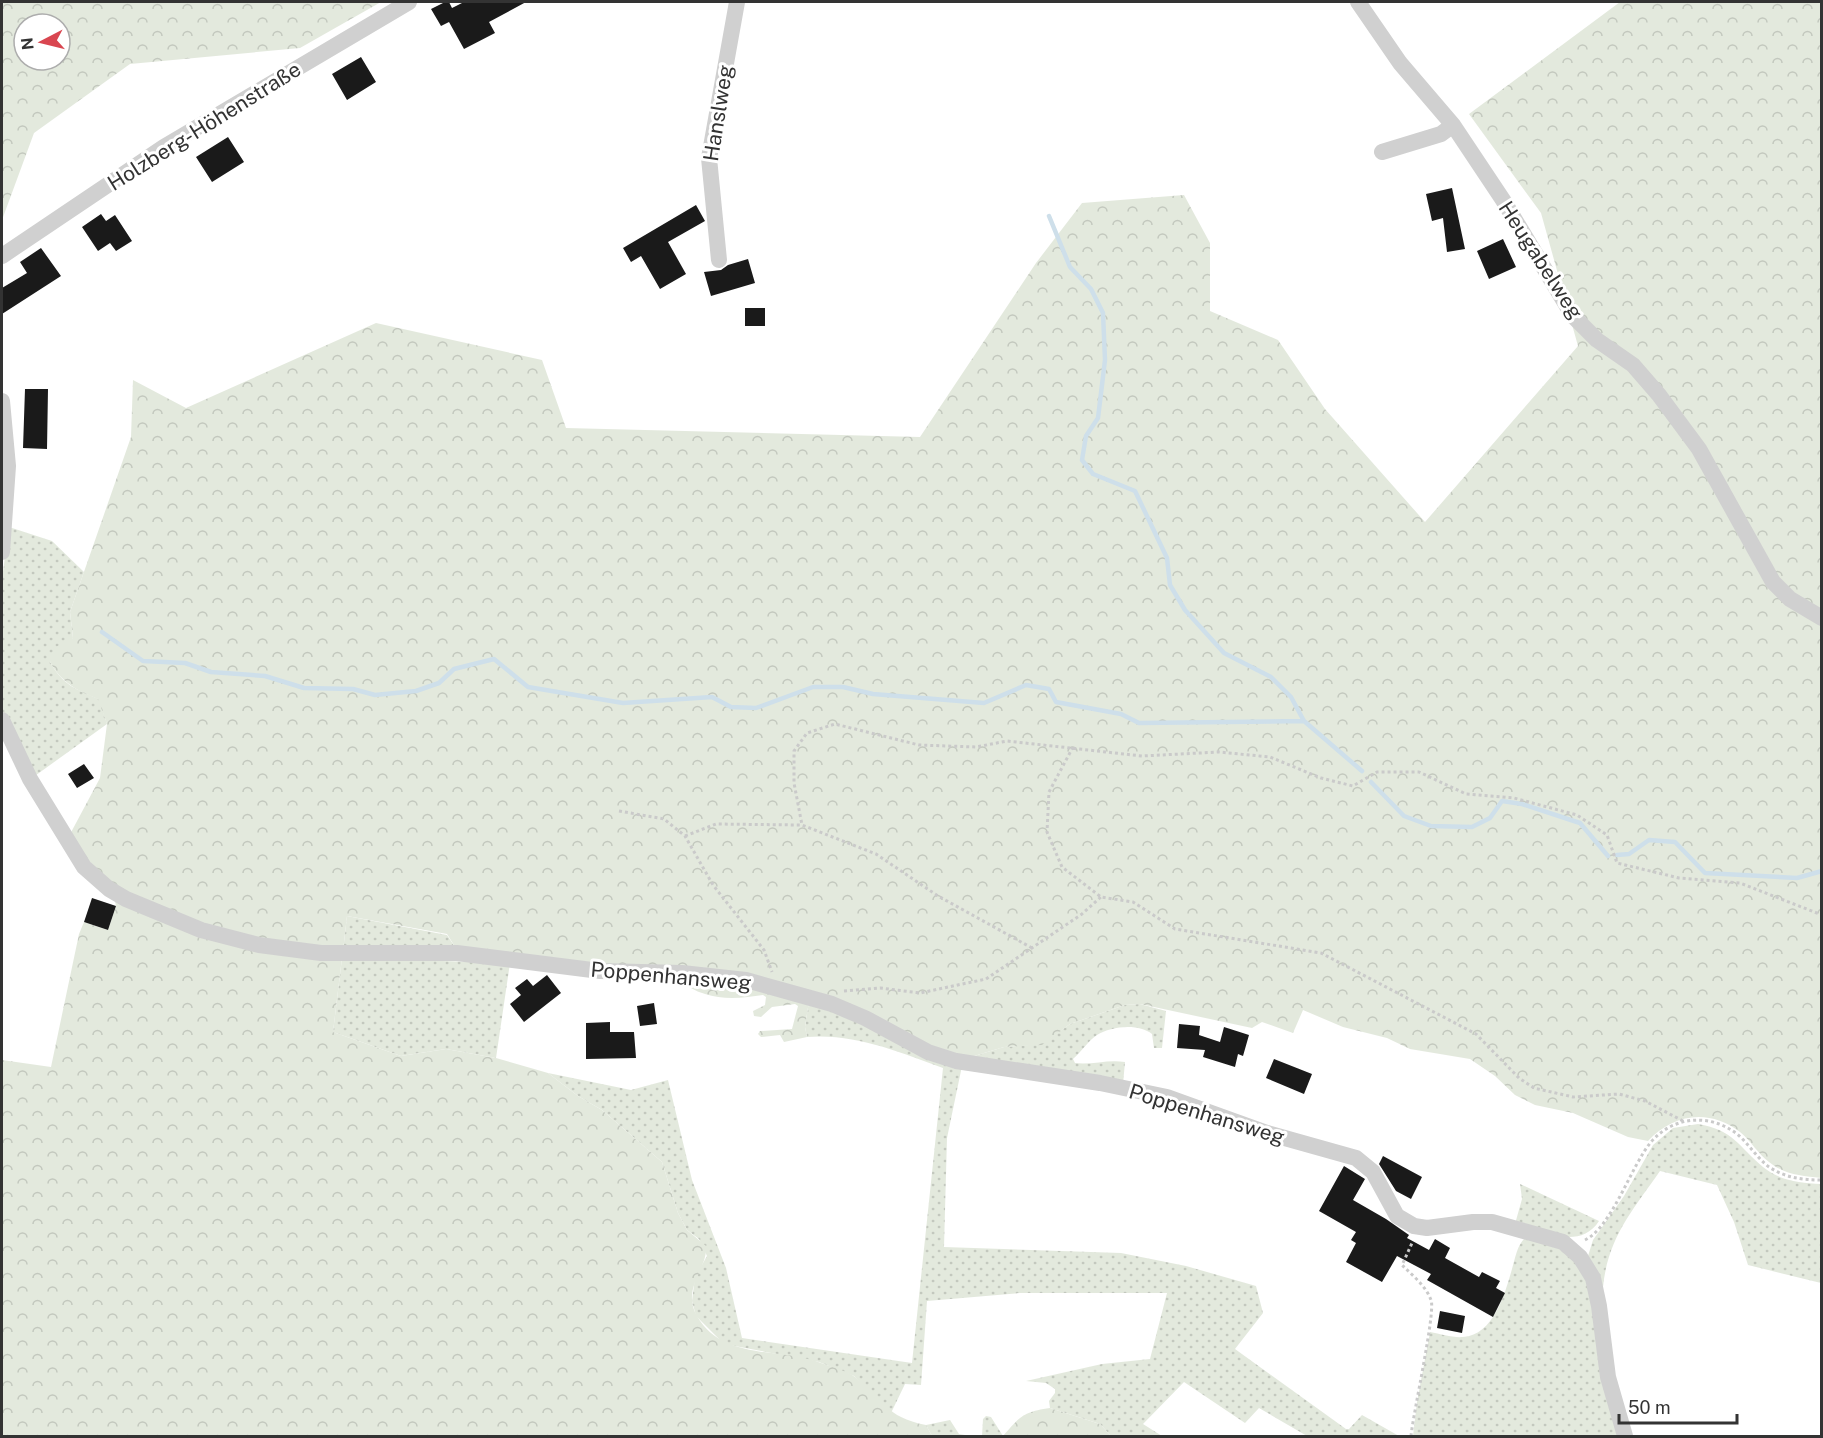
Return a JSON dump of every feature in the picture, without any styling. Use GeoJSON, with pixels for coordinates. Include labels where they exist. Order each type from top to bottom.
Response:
{"type":"FeatureCollection","features":[{"type":"Feature","properties":{"kind":"street","name":"Holzberg-Höhenstraße"},"geometry":{"type":"LineString","coordinates":[[2,256],[164,147],[409,2]]}},
{"type":"Feature","properties":{"kind":"street","name":"Hanslweg"},"geometry":{"type":"LineString","coordinates":[[719,260],[709,158],[736,2]]}},
{"type":"Feature","properties":{"kind":"street","name":"Heugabelweg"},"geometry":{"type":"LineString","coordinates":[[1358,2],[1400,63],[1453,125],[1503,201],[1573,316],[1597,340],[1633,365],[1659,395],[1715,475],[1773,582],[1791,599],[1821,618]]}},
{"type":"Feature","properties":{"kind":"street"},"geometry":{"type":"LineString","coordinates":[[1382,152],[1441,134],[1453,125]]}},
{"type":"Feature","properties":{"kind":"street"},"geometry":{"type":"LineString","coordinates":[[2,401],[8,466],[2,552]]}},
{"type":"Feature","properties":{"kind":"street","name":"Poppenhansweg"},"geometry":{"type":"LineString","coordinates":[[2,720],[25,771],[84,867],[109,889],[126,899],[201,930],[259,945],[321,953],[457,953],[600,971],[708,975],[778,988],[820,1000],[865,1018],[928,1052],[956,1061],[1100,1083],[1167,1097],[1267,1133],[1356,1158],[1373,1172],[1397,1216],[1420,1227]]}},
{"type":"Feature","properties":{"kind":"street"},"geometry":{"type":"LineString","coordinates":[[1420,1227],[1492,1222],[1563,1242],[1580,1257],[1593,1278],[1608,1377],[1625,1437]]}},
{"type":"Feature","properties":{"kind":"path"},"geometry":{"type":"LineString","coordinates":[[802,825],[794,783],[794,752],[807,733],[835,724],[919,745],[976,747],[1007,741],[1142,756],[1219,752],[1270,757],[1321,778],[1353,786],[1377,772],[1419,772],[1466,795],[1514,798],[1577,815],[1607,835],[1617,863],[1679,878],[1740,884],[1821,915]]}},
{"type":"Feature","properties":{"kind":"path"},"geometry":{"type":"LineString","coordinates":[[1073,747],[1049,792],[1047,832],[1062,867],[1101,897],[1133,903],[1175,930],[1321,953],[1476,1034],[1519,1078],[1534,1088],[1573,1097],[1619,1094],[1645,1101],[1683,1121]]}},
{"type":"Feature","properties":{"kind":"path"},"geometry":{"type":"LineString","coordinates":[[619,811],[664,819],[685,836],[714,885],[764,951],[778,988]]}},
{"type":"Feature","properties":{"kind":"path"},"geometry":{"type":"LineString","coordinates":[[685,836],[716,824],[802,825],[876,854],[938,896],[1032,948]]}},
{"type":"Feature","properties":{"kind":"path"},"geometry":{"type":"LineString","coordinates":[[820,1000],[849,989],[880,988],[920,993],[986,980],[1082,914],[1101,897]]}},
{"type":"Feature","properties":{"kind":"path"},"geometry":{"type":"LineString","coordinates":[[1563,1242],[1576,1242],[1590,1237],[1621,1194],[1650,1143],[1666,1129],[1683,1121],[1698,1120],[1724,1126],[1736,1133],[1767,1165],[1795,1179],[1821,1180]]}},
{"type":"Feature","properties":{"kind":"path"},"geometry":{"type":"LineString","coordinates":[[1411,1437],[1414,1402],[1433,1309],[1428,1294],[1402,1265],[1420,1227]]}},
{"type":"Feature","properties":{"kind":"green space"},"geometry":{"type":"Polygon","coordinates":[[[2,2],[381,2],[300,48],[130,64],[34,133],[2,220],[2,2]]]}},
{"type":"Feature","properties":{"kind":"green space"},"geometry":{"type":"Polygon","coordinates":[[[1620,2],[1821,2],[1821,1178],[1781,1170],[1765,1159],[1740,1132],[1716,1119],[1692,1117],[1680,1120],[1658,1132],[1648,1141],[1628,1137],[1573,1113],[1535,1105],[1515,1095],[1495,1076],[1470,1059],[1410,1049],[1387,1038],[1343,1027],[1303,1010],[1293,1033],[1262,1022],[1252,1028],[1140,1004],[1125,1005],[1070,1024],[1042,1045],[1004,1047],[964,1059],[790,988],[457,950],[447,934],[347,916],[343,951],[231,935],[115,889],[68,838],[100,778],[107,724],[98,699],[70,685],[50,662],[56,647],[73,638],[70,612],[131,437],[133,380],[186,408],[376,323],[542,360],[566,428],[920,437],[1036,263],[1082,203],[1184,195],[1210,243],[1210,311],[1278,340],[1325,409],[1425,522],[1578,346],[1541,213],[1469,114],[1620,2]]]}},
{"type":"Feature","properties":{"kind":"green space"},"geometry":{"type":"Polygon","coordinates":[[[9,527],[52,541],[84,572],[70,612],[73,638],[50,662],[70,685],[99,699],[107,724],[32,778],[2,710],[2,579],[9,527]]]}},
{"type":"Feature","properties":{"kind":"green space"},"geometry":{"type":"Polygon","coordinates":[[[114,897],[147,914],[342,958],[333,1032],[401,1056],[446,1049],[496,1058],[548,1073],[578,1096],[602,1110],[662,1162],[678,1213],[687,1230],[706,1246],[706,1254],[692,1296],[697,1316],[708,1330],[721,1340],[737,1346],[805,1358],[848,1373],[865,1385],[893,1412],[912,1422],[926,1425],[932,1436],[2,1436],[2,1060],[51,1067],[79,934],[84,922],[108,930],[116,906],[114,897]]]}},
{"type":"Feature","properties":{"kind":"green space"},"geometry":{"type":"Polygon","coordinates":[[[347,916],[447,935],[457,950],[343,951],[347,916]]]}},
{"type":"Feature","properties":{"kind":"green space"},"geometry":{"type":"Polygon","coordinates":[[[342,958],[510,963],[496,1058],[446,1049],[401,1056],[333,1032],[342,958]]]}},
{"type":"Feature","properties":{"kind":"green space"},"geometry":{"type":"Polygon","coordinates":[[[669,977],[708,979],[809,1001],[805,1027],[807,1037],[784,1042],[780,1035],[761,1037],[758,1034],[760,1031],[792,1029],[798,1006],[795,1004],[772,1007],[761,1017],[754,1016],[753,1011],[765,1005],[766,997],[763,995],[734,998],[712,996],[685,986],[669,985],[669,977]]]}},
{"type":"Feature","properties":{"kind":"green space"},"geometry":{"type":"Polygon","coordinates":[[[809,1001],[962,1066],[947,1138],[944,1247],[1121,1253],[1186,1266],[1256,1286],[1263,1313],[1235,1349],[1346,1429],[1349,1429],[1362,1415],[1399,1436],[1307,1436],[1259,1408],[1245,1423],[1184,1382],[1143,1424],[1162,1436],[1111,1436],[1100,1424],[1050,1408],[1049,1401],[1055,1389],[1046,1383],[1026,1381],[1102,1364],[1150,1359],[1167,1293],[1020,1293],[927,1301],[921,1385],[905,1384],[891,1413],[854,1376],[819,1362],[724,1344],[696,1316],[692,1301],[695,1277],[707,1256],[699,1239],[687,1230],[678,1213],[662,1162],[602,1110],[578,1096],[548,1073],[631,1090],[668,1080],[692,1180],[726,1268],[742,1338],[912,1363],[943,1068],[860,1041],[807,1037],[805,1027],[809,1001]]]}},
{"type":"Feature","properties":{"kind":"green space"},"geometry":{"type":"Polygon","coordinates":[[[1140,1004],[1166,1011],[1162,1048],[1154,1048],[1152,1034],[1140,1028],[1125,1027],[1097,1035],[1073,1059],[1075,1063],[1125,1062],[1123,1084],[964,1059],[1004,1047],[1042,1044],[1070,1024],[1125,1005],[1140,1004]]]}},
{"type":"Feature","properties":{"kind":"green space"},"geometry":{"type":"Polygon","coordinates":[[[1698,1124],[1720,1130],[1728,1135],[1763,1167],[1776,1175],[1798,1182],[1821,1184],[1821,1283],[1748,1265],[1734,1222],[1717,1185],[1660,1171],[1631,1212],[1616,1239],[1610,1253],[1603,1287],[1588,1256],[1593,1240],[1624,1196],[1653,1145],[1673,1128],[1698,1124]]]}},
{"type":"Feature","properties":{"kind":"green space"},"geometry":{"type":"Polygon","coordinates":[[[1520,1184],[1599,1221],[1591,1230],[1571,1237],[1548,1234],[1515,1224],[1522,1199],[1520,1184]]]}},
{"type":"Feature","properties":{"kind":"green space"},"geometry":{"type":"Polygon","coordinates":[[[1525,1238],[1562,1245],[1585,1270],[1621,1436],[1413,1436],[1430,1332],[1463,1337],[1483,1329],[1502,1301],[1518,1248],[1525,1238]]]}},
{"type":"Feature","properties":{"kind":"green space"},"geometry":{"type":"Polygon","coordinates":[[[1050,1408],[1100,1424],[1111,1436],[1003,1436],[1022,1416],[1050,1408]]]}},
{"type":"Feature","properties":{"kind":"green space"},"geometry":{"type":"Polygon","coordinates":[[[986,1416],[991,1417],[1003,1436],[982,1436],[983,1419],[986,1416]]]}},
{"type":"Feature","properties":{"kind":"green space"},"geometry":{"type":"Polygon","coordinates":[[[950,1420],[959,1434],[971,1436],[932,1436],[926,1425],[950,1420]]]}},
{"type":"Feature","properties":{"kind":"building"},"geometry":{"type":"Polygon","coordinates":[[[449,2],[452,8],[464,2],[526,2],[489,22],[495,33],[464,49],[449,22],[441,26],[431,9],[449,2]]]}},
{"type":"Feature","properties":{"kind":"building"},"geometry":{"type":"Polygon","coordinates":[[[361,57],[376,82],[347,100],[332,74],[361,57]]]}},
{"type":"Feature","properties":{"kind":"building"},"geometry":{"type":"Polygon","coordinates":[[[228,137],[244,162],[212,182],[196,157],[228,137]]]}},
{"type":"Feature","properties":{"kind":"building"},"geometry":{"type":"Polygon","coordinates":[[[1452,188],[1465,249],[1447,252],[1443,218],[1432,221],[1426,194],[1452,188]]]}},
{"type":"Feature","properties":{"kind":"building"},"geometry":{"type":"Polygon","coordinates":[[[696,205],[705,221],[668,242],[686,274],[660,289],[641,256],[631,262],[623,248],[696,205]]]}},
{"type":"Feature","properties":{"kind":"building"},"geometry":{"type":"Polygon","coordinates":[[[101,214],[106,221],[115,215],[132,241],[116,251],[110,243],[98,251],[82,227],[101,214]]]}},
{"type":"Feature","properties":{"kind":"building"},"geometry":{"type":"Polygon","coordinates":[[[1503,239],[1516,267],[1489,279],[1477,251],[1503,239]]]}},
{"type":"Feature","properties":{"kind":"building"},"geometry":{"type":"Polygon","coordinates":[[[41,248],[61,276],[2,314],[2,288],[27,273],[20,262],[41,248]]]}},
{"type":"Feature","properties":{"kind":"building"},"geometry":{"type":"Polygon","coordinates":[[[748,259],[755,283],[711,296],[704,272],[721,270],[728,265],[748,259]]]}},
{"type":"Feature","properties":{"kind":"building"},"geometry":{"type":"Polygon","coordinates":[[[745,308],[765,308],[765,326],[745,326],[745,308]]]}},
{"type":"Feature","properties":{"kind":"building"},"geometry":{"type":"Polygon","coordinates":[[[25,389],[48,389],[47,449],[23,448],[25,389]]]}},
{"type":"Feature","properties":{"kind":"building"},"geometry":{"type":"Polygon","coordinates":[[[84,764],[94,778],[77,788],[68,774],[84,764]]]}},
{"type":"Feature","properties":{"kind":"building"},"geometry":{"type":"Polygon","coordinates":[[[92,898],[116,906],[108,930],[84,922],[92,898]]]}},
{"type":"Feature","properties":{"kind":"building"},"geometry":{"type":"Polygon","coordinates":[[[547,975],[561,993],[524,1022],[510,1004],[521,995],[515,988],[527,979],[533,986],[547,975]]]}},
{"type":"Feature","properties":{"kind":"building"},"geometry":{"type":"Polygon","coordinates":[[[654,1003],[657,1024],[640,1026],[637,1006],[654,1003]]]}},
{"type":"Feature","properties":{"kind":"building"},"geometry":{"type":"Polygon","coordinates":[[[610,1022],[610,1032],[634,1032],[636,1058],[586,1059],[586,1023],[610,1022]]]}},
{"type":"Feature","properties":{"kind":"building"},"geometry":{"type":"Polygon","coordinates":[[[1179,1024],[1200,1026],[1199,1035],[1220,1042],[1224,1027],[1249,1035],[1243,1056],[1238,1054],[1235,1067],[1203,1057],[1205,1050],[1177,1048],[1179,1024]]]}},
{"type":"Feature","properties":{"kind":"building"},"geometry":{"type":"Polygon","coordinates":[[[1274,1059],[1312,1074],[1304,1094],[1266,1078],[1274,1059]]]}},
{"type":"Feature","properties":{"kind":"building"},"geometry":{"type":"Polygon","coordinates":[[[1383,1156],[1422,1177],[1411,1199],[1396,1191],[1379,1164],[1383,1156]]]}},
{"type":"Feature","properties":{"kind":"building"},"geometry":{"type":"Polygon","coordinates":[[[1344,1166],[1365,1179],[1353,1200],[1409,1235],[1407,1238],[1429,1250],[1435,1239],[1450,1248],[1445,1258],[1479,1277],[1482,1272],[1500,1281],[1496,1288],[1505,1293],[1493,1317],[1427,1280],[1431,1274],[1397,1256],[1382,1282],[1346,1262],[1356,1243],[1351,1240],[1356,1232],[1319,1211],[1344,1166]]]}},
{"type":"Feature","properties":{"kind":"building"},"geometry":{"type":"Polygon","coordinates":[[[1440,1311],[1465,1316],[1462,1333],[1437,1328],[1440,1311]]]}},
{"type":"Feature","properties":{"kind":"waterway"},"geometry":{"type":"LineString","coordinates":[[1049,216],[1070,267],[1091,289],[1103,313],[1105,360],[1098,418],[1086,436],[1082,460],[1093,474],[1135,491],[1167,558],[1170,585],[1185,610],[1224,653],[1271,677],[1291,697],[1304,721]]}},
{"type":"Feature","properties":{"kind":"waterway"},"geometry":{"type":"LineString","coordinates":[[102,632],[143,661],[185,663],[211,672],[265,676],[304,688],[353,689],[375,695],[416,691],[439,683],[454,669],[494,659],[528,687],[623,703],[712,697],[731,707],[756,708],[813,687],[843,687],[873,694],[984,703],[1026,685],[1049,689],[1056,702],[1121,714],[1139,723],[1304,721],[1362,771]]}},
{"type":"Feature","properties":{"kind":"waterway"},"geometry":{"type":"LineString","coordinates":[[1371,782],[1404,816],[1431,826],[1472,827],[1490,818],[1502,801],[1522,804],[1580,823],[1608,856]]}},
{"type":"Feature","properties":{"kind":"waterway"},"geometry":{"type":"LineString","coordinates":[[1617,855],[1629,854],[1649,840],[1675,842],[1705,873],[1797,878],[1822,871]]}}]}
